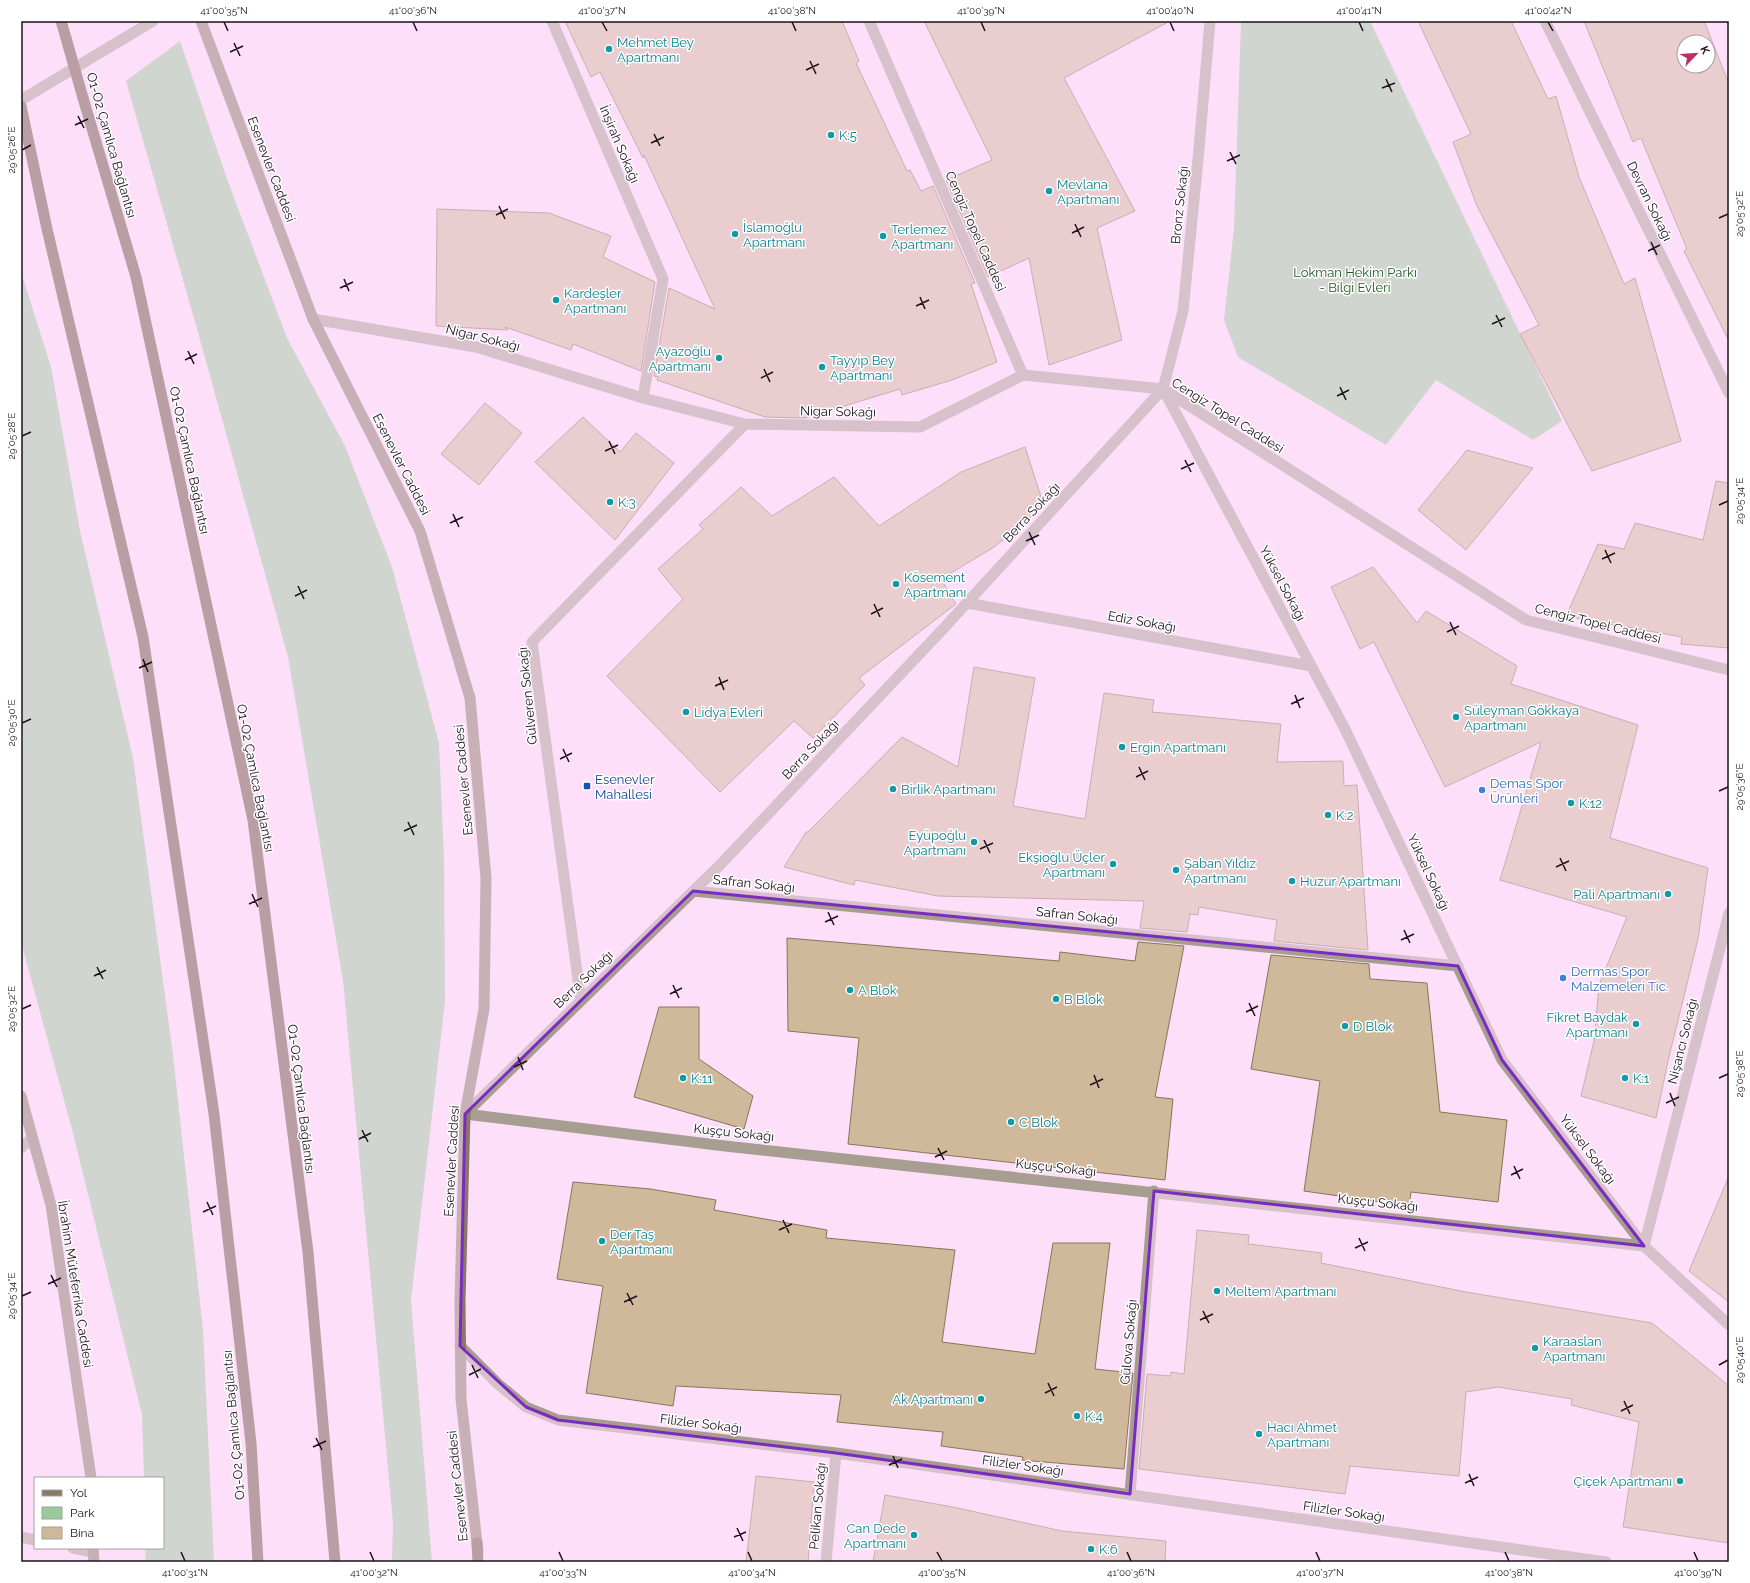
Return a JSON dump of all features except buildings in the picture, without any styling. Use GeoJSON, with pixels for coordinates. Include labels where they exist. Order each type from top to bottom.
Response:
{"type":"FeatureCollection","features":[{"type":"Feature","properties":{"kind":"highway","name":"O1-O2 Çamlıca Bağlantısı"},"geometry":{"type":"LineString","coordinates":[[61,21],[136,277],[253,820],[308,1252],[335,1562]]}},
{"type":"Feature","properties":{"kind":"highway","name":"O1-O2 Çamlıca Bağlantısı"},"geometry":{"type":"LineString","coordinates":[[21,106],[47,229],[143,636],[214,1114],[251,1443],[258,1562]]}},
{"type":"Feature","properties":{"kind":"highway"},"geometry":{"type":"LineString","coordinates":[[477,1543],[479,1562]]}},
{"type":"Feature","properties":{"kind":"main road","name":"Esenevler Caddesi"},"geometry":{"type":"LineString","coordinates":[[201,21],[313,319],[420,531],[470,698],[486,878],[484,1009],[465,1114],[460,1346],[462,1399],[477,1543]]}},
{"type":"Feature","properties":{"kind":"main road","name":"İbrahim Müteferrika Caddesi"},"geometry":{"type":"LineString","coordinates":[[21,1096],[51,1205],[91,1477]]}},
{"type":"Feature","properties":{"kind":"street"},"geometry":{"type":"LineString","coordinates":[[21,100],[153,21]]}},
{"type":"Feature","properties":{"kind":"street","name":"İnşirah Sokağı"},"geometry":{"type":"LineString","coordinates":[[552,21],[663,279],[644,398]]}},
{"type":"Feature","properties":{"kind":"street","name":"Cengiz Topel Caddesi"},"geometry":{"type":"LineString","coordinates":[[869,21],[1023,375],[1163,389],[1526,620],[1729,670]]}},
{"type":"Feature","properties":{"kind":"street","name":"Bronz Sokağı"},"geometry":{"type":"LineString","coordinates":[[1163,389],[1183,311],[1210,21]]}},
{"type":"Feature","properties":{"kind":"street","name":"Devran Sokağı"},"geometry":{"type":"LineString","coordinates":[[1545,21],[1729,393]]}},
{"type":"Feature","properties":{"kind":"street","name":"Nigar Sokağı"},"geometry":{"type":"LineString","coordinates":[[313,319],[476,347],[644,398],[745,424],[920,427],[1023,375]]}},
{"type":"Feature","properties":{"kind":"street","name":"Berra Sokağı"},"geometry":{"type":"LineString","coordinates":[[465,1114],[693,891],[967,603],[1163,389]]}},
{"type":"Feature","properties":{"kind":"street","name":"Yüksel Sokağı"},"geometry":{"type":"LineString","coordinates":[[1163,389],[1345,729],[1502,1060],[1644,1246],[1729,1325]]}},
{"type":"Feature","properties":{"kind":"street","name":"Gülveren Sokağı"},"geometry":{"type":"LineString","coordinates":[[581,1001],[532,642],[745,424]]}},
{"type":"Feature","properties":{"kind":"street","name":"Ediz Sokağı"},"geometry":{"type":"LineString","coordinates":[[967,603],[1312,666]]}},
{"type":"Feature","properties":{"kind":"street","name":"Safran Sokağı"},"geometry":{"type":"LineString","coordinates":[[693,891],[1458,966]]}},
{"type":"Feature","properties":{"kind":"street","name":"Nişancı Sokağı"},"geometry":{"type":"LineString","coordinates":[[1644,1246],[1729,914]]}},
{"type":"Feature","properties":{"kind":"street","name":"Kuşçu Sokağı"},"geometry":{"type":"LineString","coordinates":[[465,1114],[733,1147],[1154,1191],[1644,1246]]}},
{"type":"Feature","properties":{"kind":"street"},"geometry":{"type":"LineString","coordinates":[[21,1148],[32,1138]]}},
{"type":"Feature","properties":{"kind":"street","name":"Gülova Sokağı"},"geometry":{"type":"LineString","coordinates":[[1130,1494],[1154,1191]]}},
{"type":"Feature","properties":{"kind":"street","name":"Filizler Sokağı"},"geometry":{"type":"LineString","coordinates":[[460,1346],[498,1384],[526,1407],[558,1420],[836,1453],[1606,1562]]}},
{"type":"Feature","properties":{"kind":"street","name":"Pelikan Sokağı"},"geometry":{"type":"LineString","coordinates":[[826,1562],[836,1453]]}},
{"type":"Feature","properties":{"kind":"street"},"geometry":{"type":"LineString","coordinates":[[21,1537],[34,1540]]}},
{"type":"Feature","properties":{"kind":"street"},"geometry":{"type":"LineString","coordinates":[[76,1549],[94,1554]]}},
{"type":"Feature","properties":{"kind":"highlighted area"},"geometry":{"type":"Polygon","coordinates":[[[693,891],[1458,966],[1502,1060],[1644,1246],[1154,1191],[1130,1494],[836,1453],[558,1420],[526,1407],[460,1346],[465,1114],[693,891]]]}},
{"type":"Feature","properties":{"kind":"green space","name":"Lokman Hekim Parkı - Bilgi Evleri"},"geometry":{"type":"Polygon","coordinates":[[[1241,21],[1370,21],[1562,421],[1533,440],[1436,380],[1386,445],[1238,357],[1224,320],[1234,228],[1241,21]]]}},
{"type":"Feature","properties":{"kind":"green space"},"geometry":{"type":"Polygon","coordinates":[[[180,41],[227,179],[287,338],[345,446],[392,567],[439,743],[444,860],[445,1001],[411,1300],[432,1562],[392,1562],[393,1523],[343,980],[288,657],[199,336],[126,81],[180,41]]]}},
{"type":"Feature","properties":{"kind":"green space"},"geometry":{"type":"Polygon","coordinates":[[[21,272],[51,367],[80,531],[133,758],[173,1055],[203,1330],[214,1562],[146,1562],[145,1549],[164,1549],[164,1477],[144,1477],[142,1415],[73,1133],[21,942],[21,272]]]}},
{"type":"Feature","properties":{"kind":"place","name":"Mehmet Bey Apartmanı"},"geometry":{"type":"Point","coordinates":[609,49]}},
{"type":"Feature","properties":{"kind":"place","name":"K:5"},"geometry":{"type":"Point","coordinates":[831,135]}},
{"type":"Feature","properties":{"kind":"place","name":"Mevlana Apartmanı"},"geometry":{"type":"Point","coordinates":[1049,191]}},
{"type":"Feature","properties":{"kind":"place","name":"İslamoğlu Apartmanı"},"geometry":{"type":"Point","coordinates":[735,234]}},
{"type":"Feature","properties":{"kind":"place","name":"Terlemez Apartmanı"},"geometry":{"type":"Point","coordinates":[883,236]}},
{"type":"Feature","properties":{"kind":"place","name":"Kardeşler Apartmanı"},"geometry":{"type":"Point","coordinates":[556,300]}},
{"type":"Feature","properties":{"kind":"place","name":"Ayazoğlu Apartmanı"},"geometry":{"type":"Point","coordinates":[719,358]}},
{"type":"Feature","properties":{"kind":"place","name":"Tayyip Bey Apartmanı"},"geometry":{"type":"Point","coordinates":[822,367]}},
{"type":"Feature","properties":{"kind":"place","name":"K:3"},"geometry":{"type":"Point","coordinates":[610,502]}},
{"type":"Feature","properties":{"kind":"place","name":"Kösement Apartmanı"},"geometry":{"type":"Point","coordinates":[896,584]}},
{"type":"Feature","properties":{"kind":"place","name":"Lidya Evleri"},"geometry":{"type":"Point","coordinates":[686,712]}},
{"type":"Feature","properties":{"kind":"place","name":"Süleyman Gökkaya Apartmanı"},"geometry":{"type":"Point","coordinates":[1456,717]}},
{"type":"Feature","properties":{"kind":"place","name":"Ergin Apartmanı"},"geometry":{"type":"Point","coordinates":[1122,747]}},
{"type":"Feature","properties":{"kind":"place","name":"Esenevler Mahallesi"},"geometry":{"type":"Point","coordinates":[587,786]}},
{"type":"Feature","properties":{"kind":"place","name":"Birlik Apartmanı"},"geometry":{"type":"Point","coordinates":[893,789]}},
{"type":"Feature","properties":{"kind":"place","name":"Demas Spor Ürünleri"},"geometry":{"type":"Point","coordinates":[1482,790]}},
{"type":"Feature","properties":{"kind":"place","name":"K:12"},"geometry":{"type":"Point","coordinates":[1571,803]}},
{"type":"Feature","properties":{"kind":"place","name":"K:2"},"geometry":{"type":"Point","coordinates":[1328,815]}},
{"type":"Feature","properties":{"kind":"place","name":"Eyüpoğlu Apartmanı"},"geometry":{"type":"Point","coordinates":[974,842]}},
{"type":"Feature","properties":{"kind":"place","name":"Ekşioğlu Üçler Apartmanı"},"geometry":{"type":"Point","coordinates":[1113,864]}},
{"type":"Feature","properties":{"kind":"place","name":"Şaban Yıldız Apartmanı"},"geometry":{"type":"Point","coordinates":[1176,870]}},
{"type":"Feature","properties":{"kind":"place","name":"Huzur Apartmanı"},"geometry":{"type":"Point","coordinates":[1292,881]}},
{"type":"Feature","properties":{"kind":"place","name":"Pali Apartmanı"},"geometry":{"type":"Point","coordinates":[1668,894]}},
{"type":"Feature","properties":{"kind":"place","name":"Dermas Spor Malzemeleri Tic."},"geometry":{"type":"Point","coordinates":[1563,978]}},
{"type":"Feature","properties":{"kind":"place","name":"A Blok"},"geometry":{"type":"Point","coordinates":[850,990]}},
{"type":"Feature","properties":{"kind":"place","name":"B Blok"},"geometry":{"type":"Point","coordinates":[1056,999]}},
{"type":"Feature","properties":{"kind":"place","name":"Fikret Baydak Apartmanı"},"geometry":{"type":"Point","coordinates":[1636,1024]}},
{"type":"Feature","properties":{"kind":"place","name":"D Blok"},"geometry":{"type":"Point","coordinates":[1345,1026]}},
{"type":"Feature","properties":{"kind":"place","name":"K:11"},"geometry":{"type":"Point","coordinates":[683,1078]}},
{"type":"Feature","properties":{"kind":"place","name":"K:1"},"geometry":{"type":"Point","coordinates":[1625,1078]}},
{"type":"Feature","properties":{"kind":"place","name":"C Blok"},"geometry":{"type":"Point","coordinates":[1011,1122]}},
{"type":"Feature","properties":{"kind":"place","name":"Der Taş Apartmanı"},"geometry":{"type":"Point","coordinates":[602,1241]}},
{"type":"Feature","properties":{"kind":"place","name":"Meltem Apartmanı"},"geometry":{"type":"Point","coordinates":[1217,1291]}},
{"type":"Feature","properties":{"kind":"place","name":"Karaaslan Apartmanı"},"geometry":{"type":"Point","coordinates":[1535,1348]}},
{"type":"Feature","properties":{"kind":"place","name":"Ak Apartmanı"},"geometry":{"type":"Point","coordinates":[981,1399]}},
{"type":"Feature","properties":{"kind":"place","name":"K:4"},"geometry":{"type":"Point","coordinates":[1077,1416]}},
{"type":"Feature","properties":{"kind":"place","name":"Hacı Ahmet Apartmanı"},"geometry":{"type":"Point","coordinates":[1259,1434]}},
{"type":"Feature","properties":{"kind":"place","name":"Çiçek Apartmanı"},"geometry":{"type":"Point","coordinates":[1680,1481]}},
{"type":"Feature","properties":{"kind":"place","name":"Can Dede Apartmanı"},"geometry":{"type":"Point","coordinates":[914,1535]}},
{"type":"Feature","properties":{"kind":"place","name":"K:6"},"geometry":{"type":"Point","coordinates":[1091,1549]}}]}
